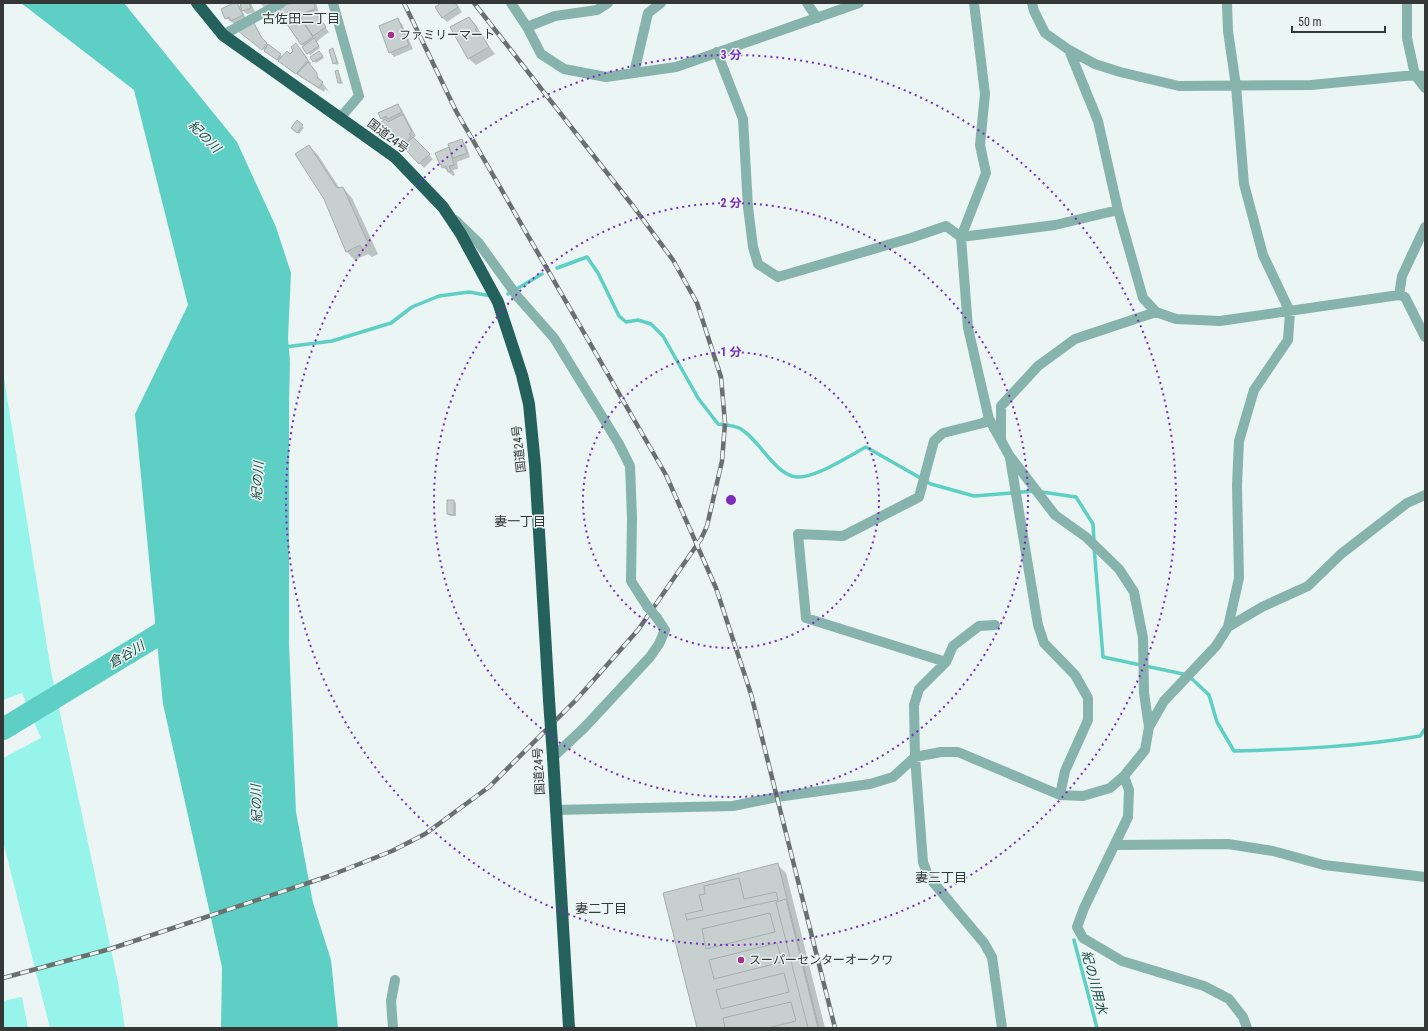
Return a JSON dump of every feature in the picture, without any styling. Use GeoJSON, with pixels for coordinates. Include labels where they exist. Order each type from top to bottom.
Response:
{"type":"FeatureCollection","features":[{"type":"Feature","properties":{"kind":"highway","name":"国道24号"},"geometry":{"type":"LineString","coordinates":[[196,3],[223,35],[395,157],[434,196],[450,217],[461,234],[498,302],[522,375],[529,404],[536,465],[555,810],[569,1028]]}},
{"type":"Feature","properties":{"kind":"street"},"geometry":{"type":"LineString","coordinates":[[223,35],[282,3]]}},
{"type":"Feature","properties":{"kind":"street"},"geometry":{"type":"LineString","coordinates":[[333,3],[359,96],[340,118]]}},
{"type":"Feature","properties":{"kind":"street"},"geometry":{"type":"LineString","coordinates":[[511,3],[527,27],[540,54],[564,69],[606,77],[676,67],[859,3]]}},
{"type":"Feature","properties":{"kind":"street"},"geometry":{"type":"LineString","coordinates":[[527,27],[555,16],[597,10],[608,3]]}},
{"type":"Feature","properties":{"kind":"street"},"geometry":{"type":"LineString","coordinates":[[634,73],[648,13],[661,3]]}},
{"type":"Feature","properties":{"kind":"street"},"geometry":{"type":"LineString","coordinates":[[807,3],[817,18]]}},
{"type":"Feature","properties":{"kind":"street"},"geometry":{"type":"LineString","coordinates":[[555,810],[733,806],[777,797],[870,784],[893,778],[915,757],[941,752],[958,752],[1060,795],[1083,796],[1110,788],[1124,776],[1145,750],[1149,727],[1144,692],[1143,638],[1134,592],[1119,569],[1086,537],[1055,515],[1009,455],[989,419],[968,328],[961,237],[986,173],[980,145],[984,94],[974,3]]}},
{"type":"Feature","properties":{"kind":"street"},"geometry":{"type":"LineString","coordinates":[[1032,3],[1034,11],[1045,32],[1069,50],[1095,64],[1120,72],[1178,86],[1311,85],[1420,75]]}},
{"type":"Feature","properties":{"kind":"street"},"geometry":{"type":"LineString","coordinates":[[1149,727],[1164,701],[1216,646],[1228,627],[1239,578],[1237,485],[1239,441],[1254,390],[1288,340],[1290,312],[1263,255],[1244,184],[1236,86],[1228,31],[1227,3]]}},
{"type":"Feature","properties":{"kind":"street"},"geometry":{"type":"LineString","coordinates":[[1407,3],[1407,38],[1425,88]]}},
{"type":"Feature","properties":{"kind":"street"},"geometry":{"type":"LineString","coordinates":[[1069,50],[1098,120],[1118,210],[1144,298],[1156,312],[1176,319],[1220,321],[1399,295],[1405,298],[1425,337]]}},
{"type":"Feature","properties":{"kind":"street"},"geometry":{"type":"LineString","coordinates":[[717,52],[743,119],[748,207],[753,247],[758,264],[778,277],[911,238],[946,226],[961,237],[1055,225],[1118,210]]}},
{"type":"Feature","properties":{"kind":"street"},"geometry":{"type":"LineString","coordinates":[[450,217],[464,228],[488,254],[517,296],[554,338],[619,444],[630,466],[632,518],[631,581],[665,630],[659,644],[650,657],[584,728],[553,757]]}},
{"type":"Feature","properties":{"kind":"street"},"geometry":{"type":"LineString","coordinates":[[1399,295],[1402,276],[1425,227]]}},
{"type":"Feature","properties":{"kind":"street"},"geometry":{"type":"LineString","coordinates":[[1001,441],[1001,406],[1038,366],[1075,339],[1156,312]]}},
{"type":"Feature","properties":{"kind":"street"},"geometry":{"type":"LineString","coordinates":[[946,662],[806,618],[798,534],[843,536],[919,497],[934,442],[943,433],[983,423],[989,419]]}},
{"type":"Feature","properties":{"kind":"street"},"geometry":{"type":"LineString","coordinates":[[1009,455],[1038,626],[1044,643],[1075,675],[1088,698],[1088,720],[1065,770],[1060,795]]}},
{"type":"Feature","properties":{"kind":"street"},"geometry":{"type":"LineString","coordinates":[[1228,627],[1262,607],[1308,586],[1341,554],[1407,503],[1425,495]]}},
{"type":"Feature","properties":{"kind":"street"},"geometry":{"type":"LineString","coordinates":[[995,625],[979,626],[953,646],[946,662],[918,689],[914,705],[915,757],[923,862],[928,876],[984,942],[992,957],[1002,1028]]}},
{"type":"Feature","properties":{"kind":"street"},"geometry":{"type":"LineString","coordinates":[[1124,776],[1129,790],[1128,817],[1084,908],[1077,927],[1082,938],[1122,961],[1204,986],[1230,999],[1243,1017],[1247,1028]]}},
{"type":"Feature","properties":{"kind":"street"},"geometry":{"type":"LineString","coordinates":[[1114,845],[1228,844],[1273,851],[1324,865],[1425,877]]}},
{"type":"Feature","properties":{"kind":"street"},"geometry":{"type":"LineString","coordinates":[[394,1028],[391,1001],[395,980]]}},
{"type":"Feature","properties":{"kind":"shaded area"},"geometry":{"type":"Polygon","coordinates":[[[3,372],[51,671],[118,982],[125,1028],[50,1028],[3,841],[3,758],[41,738],[22,693],[3,700],[3,372]]]}},
{"type":"Feature","properties":{"kind":"shaded area"},"geometry":{"type":"Polygon","coordinates":[[[22,997],[28,1028],[3,1028],[3,1001],[22,997]]]}},
{"type":"Feature","properties":{"kind":"water","name":"紀の川"},"geometry":{"type":"Polygon","coordinates":[[[21,3],[124,3],[237,142],[276,227],[291,273],[288,338],[290,362],[289,644],[296,812],[313,903],[331,960],[338,1028],[221,1028],[222,967],[163,704],[135,414],[188,305],[134,90],[21,3]]]}},
{"type":"Feature","properties":{"kind":"building"},"geometry":{"type":"Polygon","coordinates":[[[237,3],[243,15],[231,21],[229,17],[225,19],[221,9],[237,3]]]}},
{"type":"Feature","properties":{"kind":"building"},"geometry":{"type":"Polygon","coordinates":[[[240,3],[249,3],[251,8],[242,11],[240,3]]]}},
{"type":"Feature","properties":{"kind":"building"},"geometry":{"type":"Polygon","coordinates":[[[292,3],[314,3],[315,9],[291,17],[292,19],[285,24],[279,7],[292,3]]]}},
{"type":"Feature","properties":{"kind":"building"},"geometry":{"type":"Polygon","coordinates":[[[441,3],[455,3],[458,7],[442,18],[435,7],[441,3]]]}},
{"type":"Feature","properties":{"kind":"building"},"geometry":{"type":"Polygon","coordinates":[[[313,10],[326,27],[313,36],[301,18],[313,10]]]}},
{"type":"Feature","properties":{"kind":"building"},"geometry":{"type":"Polygon","coordinates":[[[299,16],[313,37],[301,45],[287,24],[299,16]]]}},
{"type":"Feature","properties":{"kind":"building"},"geometry":{"type":"Polygon","coordinates":[[[469,17],[477,28],[475,29],[480,37],[482,35],[489,47],[468,59],[450,27],[469,17]]]}},
{"type":"Feature","properties":{"kind":"building"},"geometry":{"type":"Polygon","coordinates":[[[398,18],[409,45],[389,53],[379,26],[398,18]]]}},
{"type":"Feature","properties":{"kind":"building"},"geometry":{"type":"Polygon","coordinates":[[[253,21],[261,37],[267,43],[262,50],[238,31],[253,21]]]}},
{"type":"Feature","properties":{"kind":"building"},"geometry":{"type":"Polygon","coordinates":[[[314,38],[319,46],[307,54],[302,47],[314,38]]]}},
{"type":"Feature","properties":{"kind":"building"},"geometry":{"type":"Polygon","coordinates":[[[296,43],[308,60],[296,74],[278,61],[287,51],[290,54],[293,51],[291,47],[296,43]]]}},
{"type":"Feature","properties":{"kind":"building"},"geometry":{"type":"Polygon","coordinates":[[[268,44],[281,54],[277,60],[264,51],[268,44]]]}},
{"type":"Feature","properties":{"kind":"building"},"geometry":{"type":"Polygon","coordinates":[[[333,48],[337,62],[333,64],[329,50],[333,48]]]}},
{"type":"Feature","properties":{"kind":"building"},"geometry":{"type":"Polygon","coordinates":[[[319,51],[323,56],[313,62],[310,57],[319,51]]]}},
{"type":"Feature","properties":{"kind":"building"},"geometry":{"type":"Polygon","coordinates":[[[308,62],[317,73],[317,78],[323,82],[319,88],[297,74],[308,62]]]}},
{"type":"Feature","properties":{"kind":"building"},"geometry":{"type":"Polygon","coordinates":[[[338,70],[341,83],[338,83],[335,71],[338,70]]]}},
{"type":"Feature","properties":{"kind":"building"},"geometry":{"type":"Polygon","coordinates":[[[398,104],[402,112],[388,119],[386,116],[381,119],[378,113],[398,104]]]}},
{"type":"Feature","properties":{"kind":"building"},"geometry":{"type":"Polygon","coordinates":[[[403,114],[412,132],[409,134],[411,136],[401,148],[384,132],[385,129],[380,123],[385,119],[388,122],[403,114]]]}},
{"type":"Feature","properties":{"kind":"building"},"geometry":{"type":"Polygon","coordinates":[[[297,120],[303,125],[297,133],[291,128],[297,120]]]}},
{"type":"Feature","properties":{"kind":"building"},"geometry":{"type":"Polygon","coordinates":[[[413,137],[430,154],[419,164],[405,149],[408,146],[406,144],[413,137]]]}},
{"type":"Feature","properties":{"kind":"building"},"geometry":{"type":"Polygon","coordinates":[[[462,139],[467,153],[453,158],[448,144],[462,139]]]}},
{"type":"Feature","properties":{"kind":"building"},"geometry":{"type":"Polygon","coordinates":[[[309,145],[337,188],[343,187],[369,245],[362,249],[360,245],[346,252],[324,199],[295,154],[309,145]]]}},
{"type":"Feature","properties":{"kind":"building"},"geometry":{"type":"Polygon","coordinates":[[[449,147],[454,165],[449,166],[451,171],[448,172],[446,166],[442,168],[435,153],[449,147]]]}},
{"type":"Feature","properties":{"kind":"building"},"geometry":{"type":"Polygon","coordinates":[[[447,500],[454,500],[454,515],[447,514],[447,500]]]}},
{"type":"Feature","properties":{"kind":"building","name":"スーパーセンターオークワ"},"geometry":{"type":"Polygon","coordinates":[[[778,863],[819,1028],[697,1028],[663,893],[778,863]]]}},
{"type":"Feature","properties":{"kind":"building"},"geometry":{"type":"Polygon","coordinates":[[[739,878],[744,899],[776,892],[778,900],[687,920],[685,914],[703,910],[699,895],[705,894],[704,886],[739,878]]]}},
{"type":"Feature","properties":{"kind":"building"},"geometry":{"type":"Polygon","coordinates":[[[786,899],[818,1028],[808,1028],[776,902],[786,899]]]}},
{"type":"Feature","properties":{"kind":"building"},"geometry":{"type":"Polygon","coordinates":[[[770,913],[775,932],[706,949],[702,929],[770,913]]]}},
{"type":"Feature","properties":{"kind":"building"},"geometry":{"type":"Polygon","coordinates":[[[777,943],[782,962],[714,979],[709,960],[777,943]]]}},
{"type":"Feature","properties":{"kind":"building"},"geometry":{"type":"Polygon","coordinates":[[[784,973],[789,992],[721,1009],[716,990],[784,973]]]}},
{"type":"Feature","properties":{"kind":"building"},"geometry":{"type":"Polygon","coordinates":[[[791,1002],[796,1021],[768,1028],[725,1028],[723,1018],[791,1002]]]}},
{"type":"Feature","properties":{"kind":"waterway"},"geometry":{"type":"LineString","coordinates":[[557,268],[587,257],[598,273],[619,316],[626,322],[638,320],[651,324],[663,336],[698,398],[718,424],[737,427],[746,433],[781,470],[789,475],[797,477],[813,474],[832,466],[866,447],[931,484],[974,496],[1035,491],[1076,497],[1093,524],[1094,541]]}},
{"type":"Feature","properties":{"kind":"waterway"},"geometry":{"type":"LineString","coordinates":[[508,294],[542,274]]}},
{"type":"Feature","properties":{"kind":"waterway"},"geometry":{"type":"LineString","coordinates":[[285,347],[332,341],[391,323],[412,307],[439,296],[469,292],[491,296]]}},
{"type":"Feature","properties":{"kind":"waterway"},"geometry":{"type":"LineString","coordinates":[[1094,547],[1103,657],[1188,675],[1209,695],[1217,722],[1234,751],[1374,743],[1420,736],[1425,729]]}},
{"type":"Feature","properties":{"kind":"waterway","name":"倉谷川"},"geometry":{"type":"LineString","coordinates":[[3,729],[181,621]]}},
{"type":"Feature","properties":{"kind":"waterway","name":"紀の川用水"},"geometry":{"type":"LineString","coordinates":[[1074,940],[1097,1028]]}},
{"type":"Feature","properties":{"kind":"railway"},"geometry":{"type":"LineString","coordinates":[[404,3],[456,111],[666,475],[716,588],[751,694],[835,1028]]}},
{"type":"Feature","properties":{"kind":"railway"},"geometry":{"type":"LineString","coordinates":[[3,978],[110,949],[329,876],[392,851],[425,834],[489,787],[576,700],[638,630],[701,539],[707,526],[722,461],[725,423],[721,377],[697,303],[673,260],[633,206],[474,3]]}},
{"type":"Feature","properties":{"kind":"place","name":"ファミリーマート"},"geometry":{"type":"Point","coordinates":[391,35]}},
{"type":"Feature","properties":{"kind":"place","name":"スーパーセンターオークワ"},"geometry":{"type":"Point","coordinates":[741,960]}},
{"type":"Feature","properties":{"kind":"district","name":"古佐田二丁目"},"geometry":{"type":"Point","coordinates":[301,18]}},
{"type":"Feature","properties":{"kind":"district","name":"妻一丁目"},"geometry":{"type":"Point","coordinates":[520,521]}},
{"type":"Feature","properties":{"kind":"district","name":"妻三丁目"},"geometry":{"type":"Point","coordinates":[941,877]}},
{"type":"Feature","properties":{"kind":"district","name":"妻二丁目"},"geometry":{"type":"Point","coordinates":[601,908]}}]}
